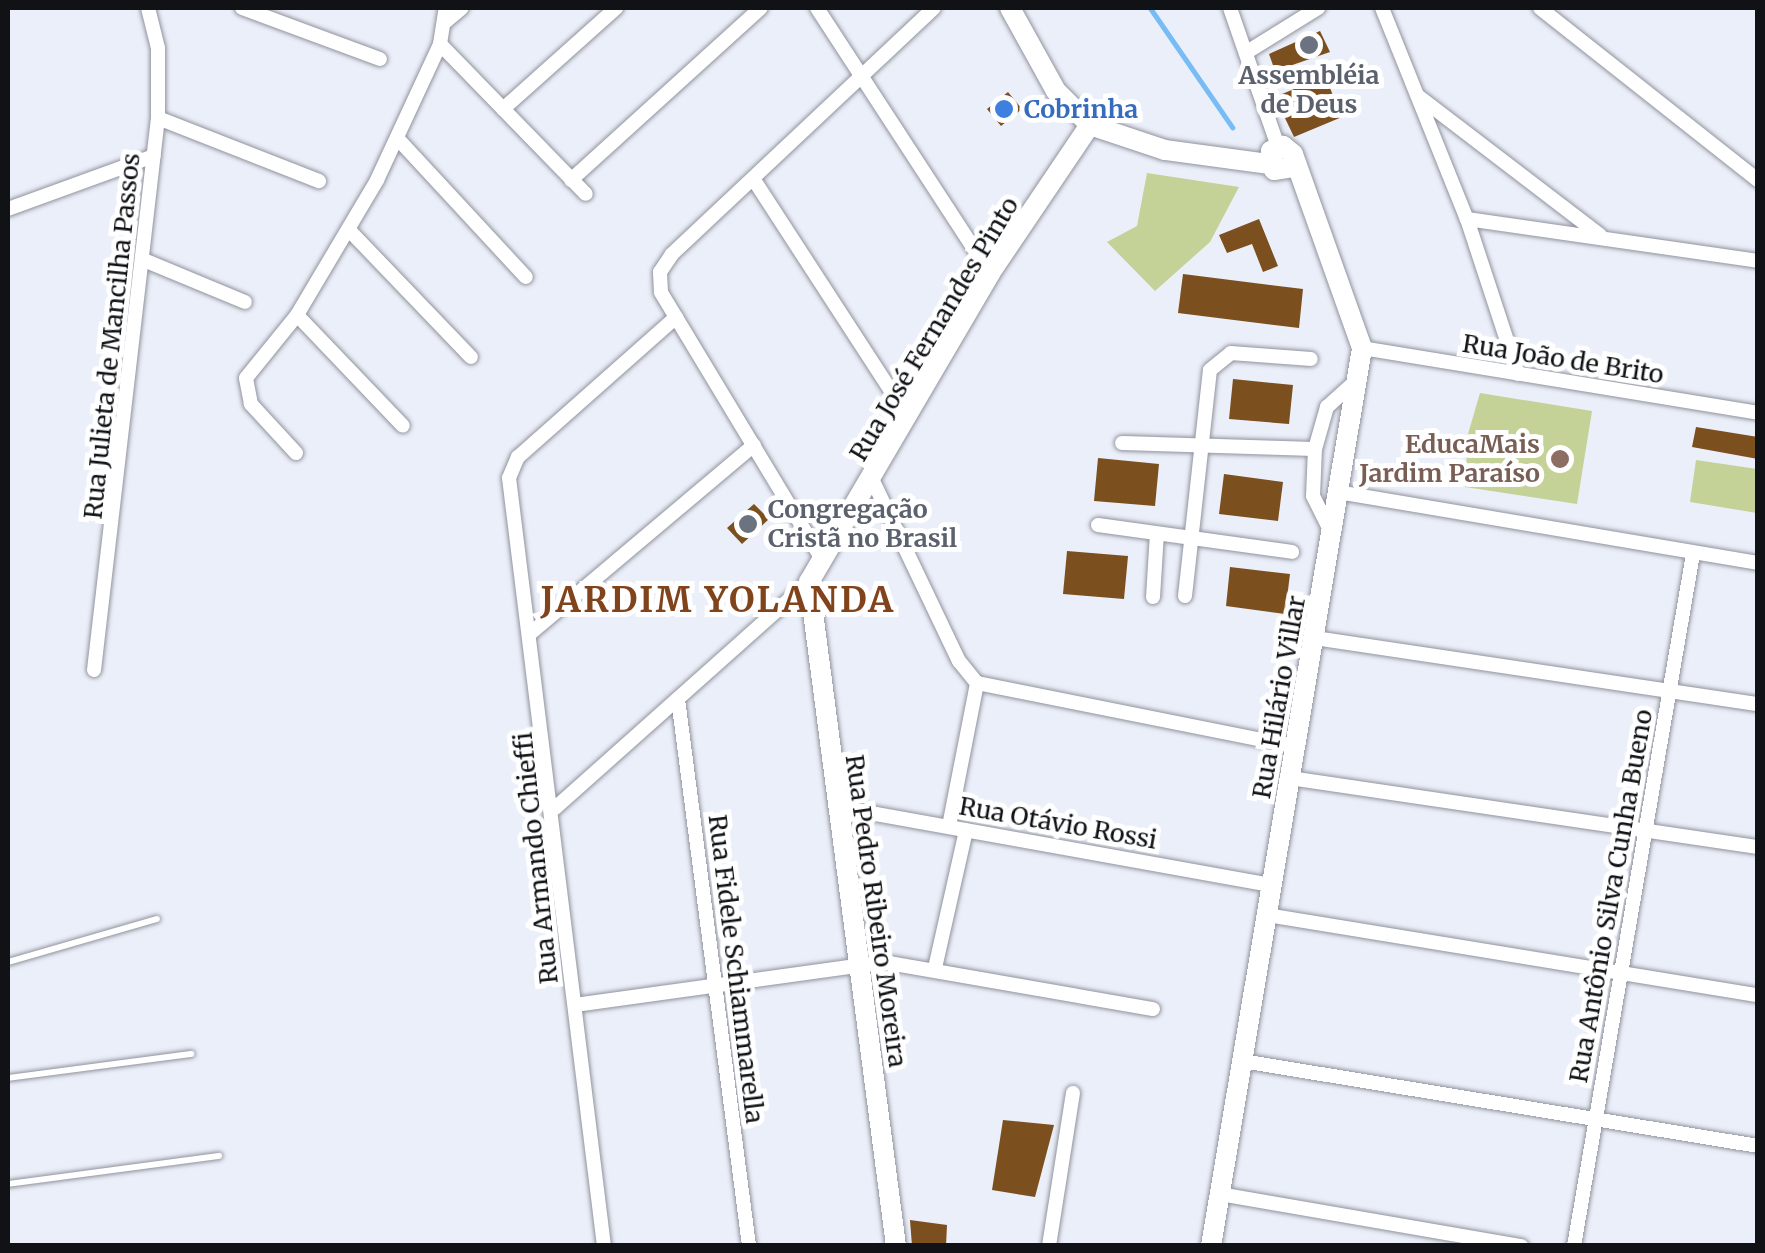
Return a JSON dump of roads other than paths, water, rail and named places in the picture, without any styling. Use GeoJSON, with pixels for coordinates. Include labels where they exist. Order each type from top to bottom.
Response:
{"type":"FeatureCollection","features":[{"type":"Feature","properties":{"kind":"street","name":"Rua Julieta de Mancilha Passos"},"geometry":{"type":"LineString","coordinates":[[94,670],[146,261],[158,118],[158,48],[148,8]]}},
{"type":"Feature","properties":{"kind":"street"},"geometry":{"type":"LineString","coordinates":[[242,8],[380,59]]}},
{"type":"Feature","properties":{"kind":"street"},"geometry":{"type":"LineString","coordinates":[[296,452],[252,404],[245,387],[252,368],[297,315],[349,230],[398,139],[440,44],[445,15],[462,8]]}},
{"type":"Feature","properties":{"kind":"street"},"geometry":{"type":"LineString","coordinates":[[503,108],[616,8]]}},
{"type":"Feature","properties":{"kind":"street"},"geometry":{"type":"LineString","coordinates":[[570,180],[762,8]]}},
{"type":"Feature","properties":{"kind":"street"},"geometry":{"type":"LineString","coordinates":[[817,8],[858,78],[990,274]]}},
{"type":"Feature","properties":{"kind":"street"},"geometry":{"type":"LineString","coordinates":[[823,560],[661,292],[660,272],[672,254],[934,8]]}},
{"type":"Feature","properties":{"kind":"street"},"geometry":{"type":"LineString","coordinates":[[1010,8],[1056,91],[1090,125],[1165,150],[1274,155]]}},
{"type":"Feature","properties":{"kind":"street"},"geometry":{"type":"LineString","coordinates":[[1230,8],[1248,52],[1278,172],[1293,166],[1362,348]]}},
{"type":"Feature","properties":{"kind":"street"},"geometry":{"type":"LineString","coordinates":[[1248,52],[1318,8]]}},
{"type":"Feature","properties":{"kind":"street"},"geometry":{"type":"LineString","coordinates":[[1382,8],[1467,219],[1518,374]]}},
{"type":"Feature","properties":{"kind":"street"},"geometry":{"type":"LineString","coordinates":[[1540,8],[1758,180]]}},
{"type":"Feature","properties":{"kind":"street"},"geometry":{"type":"LineString","coordinates":[[440,44],[586,194]]}},
{"type":"Feature","properties":{"kind":"street"},"geometry":{"type":"LineString","coordinates":[[1415,94],[1605,238]]}},
{"type":"Feature","properties":{"kind":"street"},"geometry":{"type":"LineString","coordinates":[[158,118],[319,180]]}},
{"type":"Feature","properties":{"kind":"street","name":"Rua José Fernandes Pinto"},"geometry":{"type":"LineString","coordinates":[[809,582],[874,482],[907,416],[990,274],[1090,125]]}},
{"type":"Feature","properties":{"kind":"street"},"geometry":{"type":"LineString","coordinates":[[398,139],[526,276]]}},
{"type":"Feature","properties":{"kind":"street"},"geometry":{"type":"LineString","coordinates":[[8,208],[154,156]]}},
{"type":"Feature","properties":{"kind":"street"},"geometry":{"type":"LineString","coordinates":[[754,180],[907,416]]}},
{"type":"Feature","properties":{"kind":"street"},"geometry":{"type":"LineString","coordinates":[[1467,219],[1758,260]]}},
{"type":"Feature","properties":{"kind":"street"},"geometry":{"type":"LineString","coordinates":[[349,230],[471,357]]}},
{"type":"Feature","properties":{"kind":"street"},"geometry":{"type":"LineString","coordinates":[[146,261],[245,302]]}},
{"type":"Feature","properties":{"kind":"street"},"geometry":{"type":"LineString","coordinates":[[297,315],[403,426]]}},
{"type":"Feature","properties":{"kind":"street","name":"Rua Armando Chieffi"},"geometry":{"type":"LineString","coordinates":[[604,1246],[512,467],[676,317]]}},
{"type":"Feature","properties":{"kind":"street","name":"Rua João de Brito"},"geometry":{"type":"LineString","coordinates":[[1362,348],[1758,414]]}},
{"type":"Feature","properties":{"kind":"street","name":"Rua Hilário Villar"},"geometry":{"type":"LineString","coordinates":[[1211,1246],[1362,348]]}},
{"type":"Feature","properties":{"kind":"street"},"geometry":{"type":"LineString","coordinates":[[1185,596],[1188,539],[1217,359],[1231,353],[1311,359]]}},
{"type":"Feature","properties":{"kind":"street"},"geometry":{"type":"LineString","coordinates":[[1331,532],[1313,496],[1316,448],[1326,407],[1356,380]]}},
{"type":"Feature","properties":{"kind":"street"},"geometry":{"type":"LineString","coordinates":[[1122,443],[1316,448]]}},
{"type":"Feature","properties":{"kind":"street"},"geometry":{"type":"LineString","coordinates":[[532,632],[754,445]]}},
{"type":"Feature","properties":{"kind":"street"},"geometry":{"type":"LineString","coordinates":[[874,482],[959,661],[976,683],[1297,746]]}},
{"type":"Feature","properties":{"kind":"street"},"geometry":{"type":"LineString","coordinates":[[1338,492],[1758,563]]}},
{"type":"Feature","properties":{"kind":"street"},"geometry":{"type":"LineString","coordinates":[[1098,525],[1292,552]]}},
{"type":"Feature","properties":{"kind":"street"},"geometry":{"type":"LineString","coordinates":[[1153,597],[1157,534]]}},
{"type":"Feature","properties":{"kind":"street","name":"Rua Antônio Silva Cunha Bueno"},"geometry":{"type":"LineString","coordinates":[[1574,1246],[1694,554]]}},
{"type":"Feature","properties":{"kind":"street"},"geometry":{"type":"LineString","coordinates":[[555,808],[809,582]]}},
{"type":"Feature","properties":{"kind":"street","name":"Rua Pedro Ribeiro Moreira"},"geometry":{"type":"LineString","coordinates":[[809,582],[896,1246]]}},
{"type":"Feature","properties":{"kind":"street"},"geometry":{"type":"LineString","coordinates":[[1314,638],[1758,704]]}},
{"type":"Feature","properties":{"kind":"street"},"geometry":{"type":"LineString","coordinates":[[949,826],[976,683]]}},
{"type":"Feature","properties":{"kind":"street","name":"Rua Fidele Schiammarella"},"geometry":{"type":"LineString","coordinates":[[678,699],[749,1246]]}},
{"type":"Feature","properties":{"kind":"street"},"geometry":{"type":"LineString","coordinates":[[1290,778],[1758,848]]}},
{"type":"Feature","properties":{"kind":"street","name":"Rua Otávio Rossi"},"geometry":{"type":"LineString","coordinates":[[837,808],[1272,884]]}},
{"type":"Feature","properties":{"kind":"street"},"geometry":{"type":"LineString","coordinates":[[935,968],[966,830]]}},
{"type":"Feature","properties":{"kind":"street"},"geometry":{"type":"LineString","coordinates":[[1267,914],[1758,996]]}},
{"type":"Feature","properties":{"kind":"street"},"geometry":{"type":"LineString","coordinates":[[575,1006],[858,970],[883,962],[935,968],[1152,1010]]}},
{"type":"Feature","properties":{"kind":"street"},"geometry":{"type":"LineString","coordinates":[[1242,1061],[1758,1146]]}},
{"type":"Feature","properties":{"kind":"street"},"geometry":{"type":"LineString","coordinates":[[1049,1246],[1074,1093]]}},
{"type":"Feature","properties":{"kind":"street"},"geometry":{"type":"LineString","coordinates":[[1220,1194],[1522,1246]]}},
{"type":"Feature","properties":{"kind":"lane"},"geometry":{"type":"LineString","coordinates":[[8,962],[156,919]]}},
{"type":"Feature","properties":{"kind":"lane"},"geometry":{"type":"LineString","coordinates":[[8,1078],[191,1054]]}},
{"type":"Feature","properties":{"kind":"lane"},"geometry":{"type":"LineString","coordinates":[[8,1184],[219,1156]]}},
{"type":"Feature","properties":{"kind":"waterway"},"geometry":{"type":"LineString","coordinates":[[1150,8],[1232,127]]}},
{"type":"Feature","properties":{"kind":"place","name":"Assembléia de Deus"},"geometry":{"type":"Point","coordinates":[1309,45]}},
{"type":"Feature","properties":{"kind":"place","name":"Cobrinha"},"geometry":{"type":"Point","coordinates":[1004,109]}},
{"type":"Feature","properties":{"kind":"place","name":"EducaMais Jardim Paraíso"},"geometry":{"type":"Point","coordinates":[1560,459]}},
{"type":"Feature","properties":{"kind":"place","name":"Congregação Cristã no Brasil"},"geometry":{"type":"Point","coordinates":[748,524]}},
{"type":"Feature","properties":{"kind":"district","name":"JARDIM YOLANDA"},"geometry":{"type":"Point","coordinates":[718,600]}}]}
